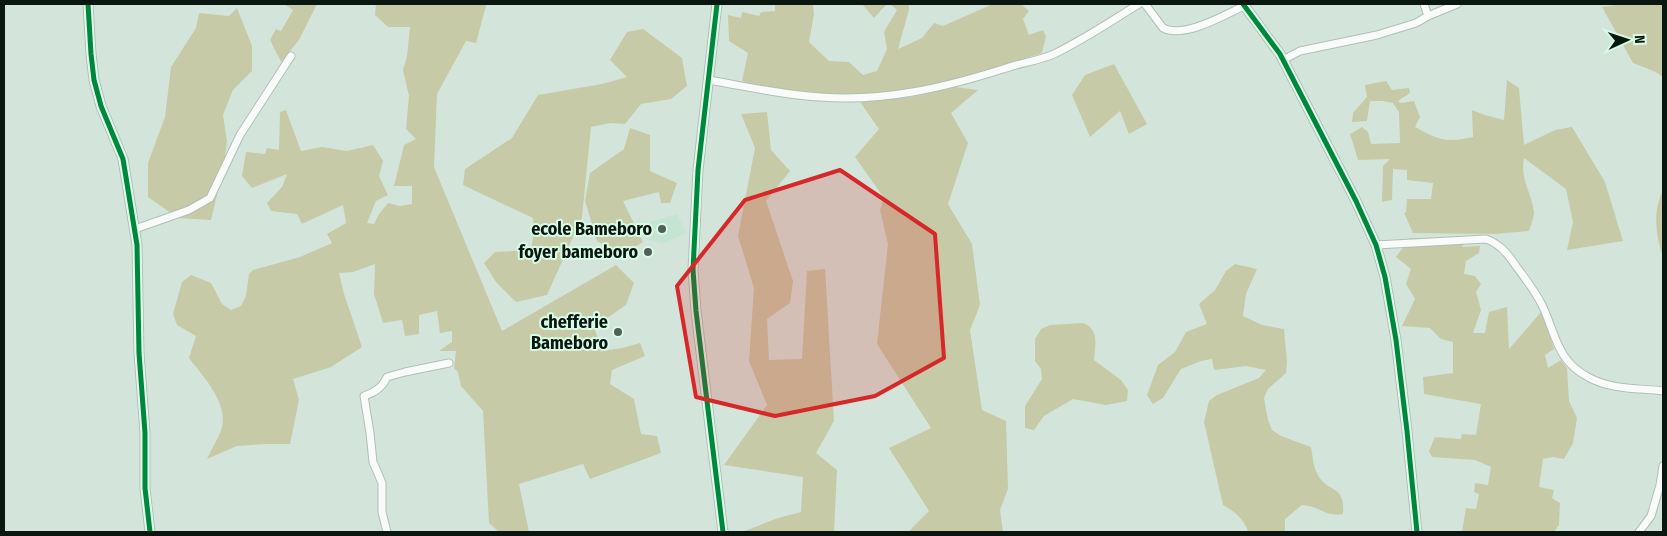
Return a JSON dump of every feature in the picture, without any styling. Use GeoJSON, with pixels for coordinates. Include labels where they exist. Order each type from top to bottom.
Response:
{"type":"FeatureCollection","features":[{"type":"Feature","properties":{"kind":"street"},"geometry":{"type":"LineString","coordinates":[[717,4],[695,201],[693,270],[697,319],[723,532]]}},
{"type":"Feature","properties":{"kind":"street"},"geometry":{"type":"LineString","coordinates":[[708,80],[790,94],[821,97],[858,98],[915,93],[954,84],[1046,57],[1062,50],[1139,4]]}},
{"type":"Feature","properties":{"kind":"street"},"geometry":{"type":"LineString","coordinates":[[1145,4],[1163,28],[1181,31],[1193,28],[1243,5],[1283,60],[1356,201],[1376,245],[1385,277],[1396,340],[1417,532]]}},
{"type":"Feature","properties":{"kind":"street"},"geometry":{"type":"LineString","coordinates":[[1424,4],[1428,16]]}},
{"type":"Feature","properties":{"kind":"street"},"geometry":{"type":"LineString","coordinates":[[1283,60],[1300,51],[1377,35],[1416,23],[1457,4]]}},
{"type":"Feature","properties":{"kind":"street"},"geometry":{"type":"LineString","coordinates":[[86,5],[94,80],[101,106],[123,159],[135,229],[139,267],[139,340],[145,427],[145,488],[150,532]]}},
{"type":"Feature","properties":{"kind":"street"},"geometry":{"type":"LineString","coordinates":[[135,229],[189,210],[210,198],[240,135],[291,56]]}},
{"type":"Feature","properties":{"kind":"street"},"geometry":{"type":"LineString","coordinates":[[1376,245],[1486,238],[1494,241],[1510,256],[1542,304],[1563,357],[1587,377],[1602,383],[1618,387],[1663,391]]}},
{"type":"Feature","properties":{"kind":"street"},"geometry":{"type":"LineString","coordinates":[[387,532],[382,512],[382,483],[373,462],[364,396],[376,391],[384,384],[387,377],[449,363]]}},
{"type":"Feature","properties":{"kind":"street"},"geometry":{"type":"LineString","coordinates":[[1639,532],[1651,516],[1660,485],[1663,466]]}},
{"type":"Feature","properties":{"kind":"highlighted area"},"geometry":{"type":"Polygon","coordinates":[[[840,170],[935,234],[944,358],[875,396],[775,416],[696,397],[677,286],[745,200],[840,170]]]}},
{"type":"Feature","properties":{"kind":"shaded area"},"geometry":{"type":"Polygon","coordinates":[[[284,4],[317,4],[299,40],[281,62],[270,40],[276,29],[281,31],[293,10],[284,4]]]}},
{"type":"Feature","properties":{"kind":"shaded area"},"geometry":{"type":"Polygon","coordinates":[[[376,4],[485,4],[486,6],[476,43],[466,41],[437,94],[434,167],[502,331],[616,265],[634,283],[626,305],[594,327],[602,351],[640,343],[645,356],[612,370],[610,384],[634,399],[641,434],[657,436],[661,453],[590,479],[583,464],[519,484],[529,532],[499,532],[489,523],[483,411],[461,386],[458,372],[454,368],[456,351],[439,351],[452,342],[452,331],[440,333],[437,311],[419,315],[419,334],[405,336],[402,320],[383,323],[374,294],[375,264],[353,272],[339,273],[362,347],[331,367],[293,379],[299,400],[290,444],[237,446],[207,459],[221,431],[222,411],[214,392],[189,358],[196,336],[177,325],[173,314],[182,282],[191,275],[211,283],[222,304],[231,310],[241,306],[246,296],[249,274],[253,270],[300,257],[332,243],[327,234],[346,223],[343,205],[302,224],[297,214],[271,211],[267,203],[282,187],[287,174],[252,188],[242,176],[246,152],[265,154],[267,148],[279,150],[280,112],[286,110],[301,151],[322,147],[347,151],[373,145],[383,161],[379,176],[388,195],[376,201],[367,223],[374,224],[388,203],[400,206],[412,204],[412,186],[394,186],[404,145],[416,139],[406,129],[409,96],[403,70],[407,56],[410,27],[388,27],[375,15],[376,4]]]}},
{"type":"Feature","properties":{"kind":"shaded area"},"geometry":{"type":"Polygon","coordinates":[[[775,4],[813,4],[814,14],[809,42],[829,61],[849,62],[863,75],[877,71],[887,49],[884,32],[897,10],[890,4],[909,4],[898,49],[922,38],[934,23],[943,26],[993,4],[1021,4],[1029,11],[1023,19],[1029,35],[1043,30],[1046,36],[1042,53],[967,76],[909,91],[854,96],[796,92],[742,81],[748,53],[729,41],[728,15],[741,18],[742,12],[759,16],[761,12],[775,11],[775,4]]]}},
{"type":"Feature","properties":{"kind":"shaded area"},"geometry":{"type":"Polygon","coordinates":[[[862,4],[887,4],[874,18],[862,4]]]}},
{"type":"Feature","properties":{"kind":"shaded area"},"geometry":{"type":"Polygon","coordinates":[[[1625,4],[1663,4],[1663,77],[1656,72],[1633,63],[1602,7],[1625,4]]]}},
{"type":"Feature","properties":{"kind":"shaded area"},"geometry":{"type":"Polygon","coordinates":[[[237,8],[252,46],[252,71],[233,90],[223,115],[227,141],[223,170],[211,220],[178,218],[148,197],[148,163],[165,117],[171,67],[196,28],[199,13],[229,16],[237,8]]]}},
{"type":"Feature","properties":{"kind":"shaded area"},"geometry":{"type":"Polygon","coordinates":[[[643,29],[682,58],[687,86],[671,99],[641,104],[625,124],[610,123],[591,127],[582,217],[547,295],[516,302],[496,282],[484,263],[495,252],[531,250],[534,231],[533,218],[463,185],[465,169],[512,138],[538,95],[602,84],[627,77],[610,60],[627,32],[643,29]]]}},
{"type":"Feature","properties":{"kind":"shaded area"},"geometry":{"type":"Polygon","coordinates":[[[1114,64],[1147,124],[1129,134],[1120,111],[1090,137],[1072,95],[1085,75],[1114,64]]]}},
{"type":"Feature","properties":{"kind":"shaded area"},"geometry":{"type":"Polygon","coordinates":[[[1507,80],[1519,88],[1524,145],[1555,130],[1572,127],[1605,182],[1623,241],[1567,250],[1573,222],[1566,189],[1524,158],[1523,173],[1534,212],[1529,231],[1495,234],[1413,233],[1404,213],[1406,212],[1407,199],[1431,199],[1433,183],[1407,180],[1407,170],[1393,169],[1392,200],[1382,202],[1383,166],[1390,159],[1358,160],[1350,134],[1362,127],[1368,132],[1371,144],[1400,143],[1399,112],[1393,103],[1370,101],[1367,121],[1352,122],[1353,113],[1367,97],[1365,85],[1386,81],[1392,90],[1409,88],[1410,93],[1398,101],[1401,103],[1414,101],[1420,117],[1415,127],[1430,135],[1456,140],[1473,137],[1472,110],[1504,120],[1507,80]]]}},
{"type":"Feature","properties":{"kind":"shaded area"},"geometry":{"type":"Polygon","coordinates":[[[955,87],[978,90],[951,113],[968,143],[948,204],[972,244],[980,305],[970,330],[982,410],[1006,421],[1008,489],[1000,510],[1003,532],[908,532],[929,511],[889,448],[931,428],[877,344],[888,244],[880,210],[884,198],[855,157],[879,129],[858,99],[912,97],[955,87]]]}},
{"type":"Feature","properties":{"kind":"shaded area"},"geometry":{"type":"Polygon","coordinates":[[[767,112],[771,150],[790,171],[766,201],[793,281],[790,303],[767,319],[769,360],[802,359],[807,271],[825,269],[834,421],[816,453],[837,470],[834,532],[742,532],[778,518],[801,512],[803,477],[724,465],[767,405],[749,361],[754,288],[738,236],[755,148],[741,114],[767,112]]]}},
{"type":"Feature","properties":{"kind":"shaded area"},"geometry":{"type":"Polygon","coordinates":[[[630,128],[650,135],[650,171],[677,183],[670,203],[661,203],[659,192],[623,201],[643,242],[621,255],[597,241],[585,201],[590,173],[624,149],[630,128]]]}},
{"type":"Feature","properties":{"kind":"shaded area"},"geometry":{"type":"Polygon","coordinates":[[[1663,190],[1663,258],[1658,241],[1656,216],[1663,190]]]}},
{"type":"Feature","properties":{"kind":"shaded area","name":"ecole Bameboro"},"geometry":{"type":"Polygon","coordinates":[[[677,214],[686,233],[662,244],[644,238],[639,225],[677,214]]]}},
{"type":"Feature","properties":{"kind":"shaded area"},"geometry":{"type":"Polygon","coordinates":[[[1410,238],[1464,243],[1462,247],[1480,246],[1479,253],[1466,261],[1464,274],[1475,276],[1481,284],[1476,292],[1481,310],[1473,333],[1485,333],[1489,312],[1507,307],[1509,349],[1542,311],[1554,349],[1545,355],[1548,368],[1561,360],[1567,368],[1569,401],[1577,418],[1573,443],[1564,459],[1553,457],[1543,459],[1539,487],[1554,490],[1552,498],[1560,503],[1559,525],[1554,532],[1462,532],[1466,508],[1476,509],[1479,494],[1474,492],[1475,483],[1488,485],[1491,467],[1475,460],[1432,457],[1429,451],[1435,437],[1461,439],[1462,434],[1476,435],[1481,404],[1424,394],[1423,377],[1453,373],[1453,342],[1441,339],[1430,328],[1402,326],[1415,299],[1406,284],[1411,269],[1396,257],[1410,238]]]}},
{"type":"Feature","properties":{"kind":"shaded area"},"geometry":{"type":"Polygon","coordinates":[[[1235,264],[1257,269],[1246,294],[1243,316],[1262,325],[1284,329],[1286,373],[1268,389],[1264,398],[1272,430],[1281,436],[1311,447],[1317,474],[1342,498],[1343,514],[1326,513],[1313,507],[1302,505],[1285,519],[1285,532],[1248,532],[1238,516],[1223,505],[1204,422],[1209,401],[1217,395],[1259,378],[1266,370],[1246,366],[1214,370],[1212,359],[1201,361],[1181,369],[1163,398],[1153,404],[1147,395],[1158,365],[1175,352],[1186,332],[1207,324],[1199,304],[1215,290],[1226,271],[1235,264]]]}},
{"type":"Feature","properties":{"kind":"shaded area"},"geometry":{"type":"Polygon","coordinates":[[[1083,323],[1092,329],[1094,334],[1094,360],[1121,380],[1128,390],[1127,401],[1106,405],[1073,399],[1044,416],[1034,430],[1025,428],[1025,406],[1042,379],[1041,369],[1035,361],[1035,339],[1041,329],[1050,325],[1083,323]]]}},
{"type":"Feature","properties":{"kind":"cycle path"},"geometry":{"type":"LineString","coordinates":[[88,4],[94,80],[101,106],[123,159],[137,245],[139,353],[145,433],[145,488],[150,532]]}},
{"type":"Feature","properties":{"kind":"cycle path"},"geometry":{"type":"LineString","coordinates":[[717,4],[698,170],[693,270],[696,311],[723,532]]}},
{"type":"Feature","properties":{"kind":"cycle path"},"geometry":{"type":"LineString","coordinates":[[1243,4],[1280,54],[1356,201],[1376,245],[1385,277],[1396,340],[1417,532]]}},
{"type":"Feature","properties":{"kind":"place","name":"ecole Bameboro"},"geometry":{"type":"Point","coordinates":[662,229]}},
{"type":"Feature","properties":{"kind":"place","name":"foyer bameboro"},"geometry":{"type":"Point","coordinates":[648,252]}},
{"type":"Feature","properties":{"kind":"place","name":"chefferie Bameboro"},"geometry":{"type":"Point","coordinates":[618,332]}}]}
